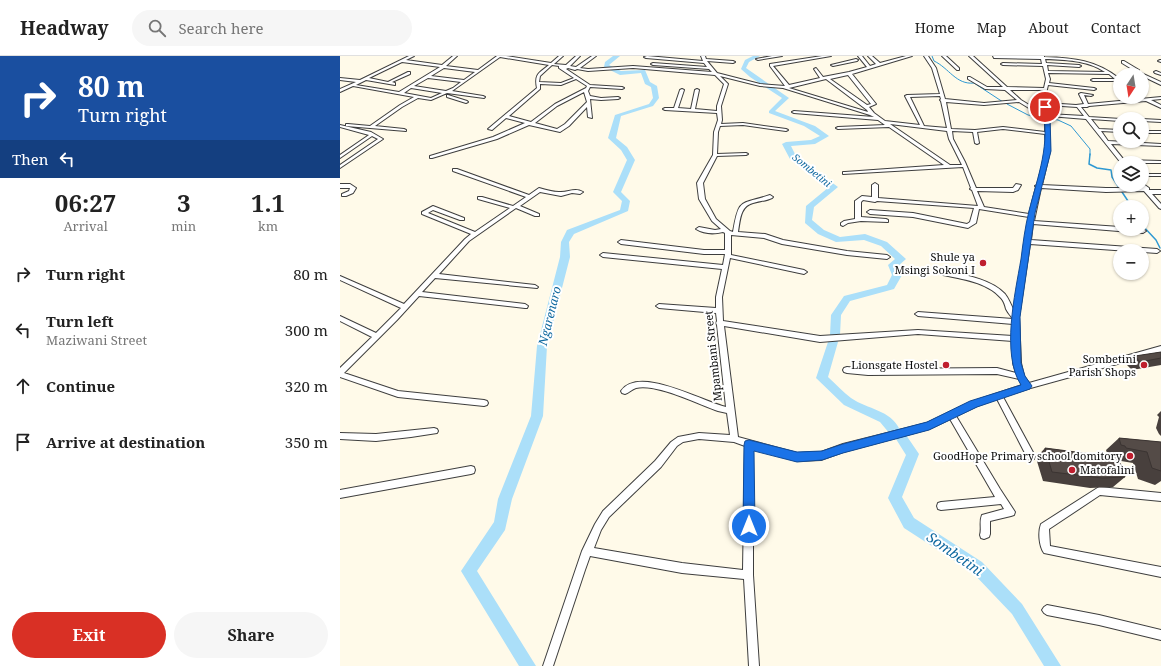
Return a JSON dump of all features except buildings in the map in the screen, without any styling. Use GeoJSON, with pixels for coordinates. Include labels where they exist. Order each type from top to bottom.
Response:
{"type":"FeatureCollection","features":[{"type":"Feature","properties":{"kind":"street"},"geometry":{"type":"LineString","coordinates":[[340,91],[412,56]]}},
{"type":"Feature","properties":{"kind":"street"},"geometry":{"type":"LineString","coordinates":[[399,94],[445,66],[455,56]]}},
{"type":"Feature","properties":{"kind":"street"},"geometry":{"type":"LineString","coordinates":[[352,85],[416,98],[431,99],[445,94],[499,56],[575,69],[604,70],[638,67],[717,74],[760,85],[787,87],[872,114],[949,166]]}},
{"type":"Feature","properties":{"kind":"street"},"geometry":{"type":"LineString","coordinates":[[490,129],[539,88],[538,76],[561,56]]}},
{"type":"Feature","properties":{"kind":"street"},"geometry":{"type":"LineString","coordinates":[[566,68],[578,56]]}},
{"type":"Feature","properties":{"kind":"street"},"geometry":{"type":"LineString","coordinates":[[575,69],[594,56]]}},
{"type":"Feature","properties":{"kind":"street"},"geometry":{"type":"LineString","coordinates":[[758,59],[780,56]]}},
{"type":"Feature","properties":{"kind":"street"},"geometry":{"type":"LineString","coordinates":[[830,59],[834,56]]}},
{"type":"Feature","properties":{"kind":"street"},"geometry":{"type":"LineString","coordinates":[[787,87],[771,65],[850,56]]}},
{"type":"Feature","properties":{"kind":"street"},"geometry":{"type":"LineString","coordinates":[[860,56],[869,67]]}},
{"type":"Feature","properties":{"kind":"street"},"geometry":{"type":"LineString","coordinates":[[870,56],[879,65]]}},
{"type":"Feature","properties":{"kind":"street"},"geometry":{"type":"LineString","coordinates":[[888,56],[893,61]]}},
{"type":"Feature","properties":{"kind":"street"},"geometry":{"type":"LineString","coordinates":[[787,87],[849,73],[907,56]]}},
{"type":"Feature","properties":{"kind":"street"},"geometry":{"type":"LineString","coordinates":[[870,212],[913,215],[968,226],[973,223],[979,207],[952,139],[951,130],[934,68],[926,56]]}},
{"type":"Feature","properties":{"kind":"street"},"geometry":{"type":"LineString","coordinates":[[944,56],[958,69]]}},
{"type":"Feature","properties":{"kind":"street"},"geometry":{"type":"LineString","coordinates":[[971,56],[1020,101],[1047,117],[1113,120]]}},
{"type":"Feature","properties":{"kind":"street"},"geometry":{"type":"LineString","coordinates":[[646,57],[704,59],[732,62]]}},
{"type":"Feature","properties":{"kind":"street"},"geometry":{"type":"LineString","coordinates":[[994,57],[1078,59],[1111,73]]}},
{"type":"Feature","properties":{"kind":"street"},"geometry":{"type":"LineString","coordinates":[[1027,386],[1021,377],[1017,363],[1016,320],[1027,242],[1038,186],[1048,151],[1046,133],[1047,117],[1044,104],[1046,72],[1043,57]]}},
{"type":"Feature","properties":{"kind":"street"},"geometry":{"type":"LineString","coordinates":[[704,59],[710,68],[726,84],[721,96],[716,132],[715,155],[700,184],[700,190],[708,211],[714,220],[726,232]]}},
{"type":"Feature","properties":{"kind":"street"},"geometry":{"type":"LineString","coordinates":[[830,59],[856,60]]}},
{"type":"Feature","properties":{"kind":"street"},"geometry":{"type":"LineString","coordinates":[[830,59],[839,75]]}},
{"type":"Feature","properties":{"kind":"street"},"geometry":{"type":"LineString","coordinates":[[402,61],[478,71]]}},
{"type":"Feature","properties":{"kind":"street"},"geometry":{"type":"LineString","coordinates":[[1123,62],[1136,68]]}},
{"type":"Feature","properties":{"kind":"street"},"geometry":{"type":"LineString","coordinates":[[638,63],[710,68]]}},
{"type":"Feature","properties":{"kind":"street"},"geometry":{"type":"LineString","coordinates":[[1002,64],[1079,66]]}},
{"type":"Feature","properties":{"kind":"street"},"geometry":{"type":"LineString","coordinates":[[560,67],[588,88]]}},
{"type":"Feature","properties":{"kind":"street"},"geometry":{"type":"LineString","coordinates":[[816,69],[824,78],[866,107],[872,114]]}},
{"type":"Feature","properties":{"kind":"street"},"geometry":{"type":"LineString","coordinates":[[1046,72],[1111,73]]}},
{"type":"Feature","properties":{"kind":"street"},"geometry":{"type":"LineString","coordinates":[[1156,72],[1161,74]]}},
{"type":"Feature","properties":{"kind":"street"},"geometry":{"type":"LineString","coordinates":[[388,83],[409,73]]}},
{"type":"Feature","properties":{"kind":"street"},"geometry":{"type":"LineString","coordinates":[[849,73],[874,104],[866,107]]}},
{"type":"Feature","properties":{"kind":"street"},"geometry":{"type":"LineString","coordinates":[[428,77],[464,81]]}},
{"type":"Feature","properties":{"kind":"street"},"geometry":{"type":"LineString","coordinates":[[538,83],[561,84],[576,78]]}},
{"type":"Feature","properties":{"kind":"street"},"geometry":{"type":"LineString","coordinates":[[969,78],[984,88],[1046,87],[1094,89]]}},
{"type":"Feature","properties":{"kind":"street"},"geometry":{"type":"LineString","coordinates":[[1149,78],[1161,84]]}},
{"type":"Feature","properties":{"kind":"street"},"geometry":{"type":"LineString","coordinates":[[340,79],[361,81]]}},
{"type":"Feature","properties":{"kind":"street"},"geometry":{"type":"LineString","coordinates":[[366,79],[394,84]]}},
{"type":"Feature","properties":{"kind":"street"},"geometry":{"type":"LineString","coordinates":[[1149,81],[1161,79]]}},
{"type":"Feature","properties":{"kind":"street"},"geometry":{"type":"LineString","coordinates":[[1093,80],[1113,81]]}},
{"type":"Feature","properties":{"kind":"street"},"geometry":{"type":"LineString","coordinates":[[410,87],[445,94],[483,97]]}},
{"type":"Feature","properties":{"kind":"street"},"geometry":{"type":"LineString","coordinates":[[588,88],[590,117]]}},
{"type":"Feature","properties":{"kind":"street"},"geometry":{"type":"LineString","coordinates":[[432,157],[485,142],[530,123],[556,105],[588,88],[622,88]]}},
{"type":"Feature","properties":{"kind":"street"},"geometry":{"type":"LineString","coordinates":[[676,109],[682,90]]}},
{"type":"Feature","properties":{"kind":"street"},"geometry":{"type":"LineString","coordinates":[[692,110],[697,90]]}},
{"type":"Feature","properties":{"kind":"street"},"geometry":{"type":"LineString","coordinates":[[445,94],[466,102]]}},
{"type":"Feature","properties":{"kind":"street"},"geometry":{"type":"LineString","coordinates":[[1087,106],[1080,95],[1091,95]]}},
{"type":"Feature","properties":{"kind":"street"},"geometry":{"type":"LineString","coordinates":[[922,127],[907,96],[942,98],[984,104],[1020,101]]}},
{"type":"Feature","properties":{"kind":"street"},"geometry":{"type":"LineString","coordinates":[[588,97],[601,99],[618,98]]}},
{"type":"Feature","properties":{"kind":"street"},"geometry":{"type":"LineString","coordinates":[[371,127],[401,106],[416,98]]}},
{"type":"Feature","properties":{"kind":"street"},"geometry":{"type":"LineString","coordinates":[[1149,100],[1161,98]]}},
{"type":"Feature","properties":{"kind":"street"},"geometry":{"type":"LineString","coordinates":[[1149,101],[1161,107]]}},
{"type":"Feature","properties":{"kind":"street"},"geometry":{"type":"LineString","coordinates":[[505,116],[558,131],[567,125],[588,103]]}},
{"type":"Feature","properties":{"kind":"street"},"geometry":{"type":"LineString","coordinates":[[1044,104],[1087,106],[1113,104]]}},
{"type":"Feature","properties":{"kind":"street"},"geometry":{"type":"LineString","coordinates":[[1078,106],[1118,156]]}},
{"type":"Feature","properties":{"kind":"street"},"geometry":{"type":"LineString","coordinates":[[665,109],[719,112]]}},
{"type":"Feature","properties":{"kind":"street"},"geometry":{"type":"LineString","coordinates":[[794,112],[880,119]]}},
{"type":"Feature","properties":{"kind":"street"},"geometry":{"type":"LineString","coordinates":[[1149,120],[1161,121]]}},
{"type":"Feature","properties":{"kind":"street"},"geometry":{"type":"LineString","coordinates":[[884,122],[951,130],[975,131],[1003,128],[1046,133]]}},
{"type":"Feature","properties":{"kind":"street"},"geometry":{"type":"LineString","coordinates":[[718,125],[737,124],[786,130]]}},
{"type":"Feature","properties":{"kind":"street"},"geometry":{"type":"LineString","coordinates":[[341,125],[404,130]]}},
{"type":"Feature","properties":{"kind":"street"},"geometry":{"type":"LineString","coordinates":[[340,166],[381,139],[341,125]]}},
{"type":"Feature","properties":{"kind":"street"},"geometry":{"type":"LineString","coordinates":[[838,128],[890,126]]}},
{"type":"Feature","properties":{"kind":"street"},"geometry":{"type":"LineString","coordinates":[[1098,130],[1113,131]]}},
{"type":"Feature","properties":{"kind":"street"},"geometry":{"type":"LineString","coordinates":[[975,131],[977,143]]}},
{"type":"Feature","properties":{"kind":"street"},"geometry":{"type":"LineString","coordinates":[[1149,132],[1161,132]]}},
{"type":"Feature","properties":{"kind":"street"},"geometry":{"type":"LineString","coordinates":[[340,157],[371,135]]}},
{"type":"Feature","properties":{"kind":"street"},"geometry":{"type":"LineString","coordinates":[[1108,142],[1161,145]]}},
{"type":"Feature","properties":{"kind":"street"},"geometry":{"type":"LineString","coordinates":[[715,155],[746,154]]}},
{"type":"Feature","properties":{"kind":"street"},"geometry":{"type":"LineString","coordinates":[[1149,162],[1161,162]]}},
{"type":"Feature","properties":{"kind":"street"},"geometry":{"type":"LineString","coordinates":[[845,173],[964,166]]}},
{"type":"Feature","properties":{"kind":"street"},"geometry":{"type":"LineString","coordinates":[[455,170],[528,196]]}},
{"type":"Feature","properties":{"kind":"street"},"geometry":{"type":"LineString","coordinates":[[1149,175],[1161,175]]}},
{"type":"Feature","properties":{"kind":"street"},"geometry":{"type":"LineString","coordinates":[[875,185],[875,200]]}},
{"type":"Feature","properties":{"kind":"street"},"geometry":{"type":"LineString","coordinates":[[973,189],[1013,190],[1018,185]]}},
{"type":"Feature","properties":{"kind":"street"},"geometry":{"type":"LineString","coordinates":[[340,186],[350,186],[353,188],[351,192],[344,195]]}},
{"type":"Feature","properties":{"kind":"street"},"geometry":{"type":"LineString","coordinates":[[1038,186],[1113,190]]}},
{"type":"Feature","properties":{"kind":"street"},"geometry":{"type":"LineString","coordinates":[[484,403],[398,394],[340,373],[343,364],[376,336],[475,234],[528,196],[543,189],[561,194],[572,191],[580,192]]}},
{"type":"Feature","properties":{"kind":"street"},"geometry":{"type":"LineString","coordinates":[[1149,191],[1161,192]]}},
{"type":"Feature","properties":{"kind":"street"},"geometry":{"type":"LineString","coordinates":[[1149,192],[1161,207]]}},
{"type":"Feature","properties":{"kind":"street"},"geometry":{"type":"LineString","coordinates":[[480,198],[514,206],[537,215]]}},
{"type":"Feature","properties":{"kind":"street"},"geometry":{"type":"LineString","coordinates":[[735,234],[741,208],[746,204],[763,201],[770,198]]}},
{"type":"Feature","properties":{"kind":"street"},"geometry":{"type":"LineString","coordinates":[[858,219],[859,199],[979,207],[1032,217],[1113,228]]}},
{"type":"Feature","properties":{"kind":"street"},"geometry":{"type":"LineString","coordinates":[[462,219],[433,208],[424,213],[475,234]]}},
{"type":"Feature","properties":{"kind":"street"},"geometry":{"type":"LineString","coordinates":[[843,224],[858,219],[886,221]]}},
{"type":"Feature","properties":{"kind":"street"},"geometry":{"type":"LineString","coordinates":[[699,229],[765,236],[782,242],[851,254],[887,257]]}},
{"type":"Feature","properties":{"kind":"street","name":"Mpambani Street"},"geometry":{"type":"LineString","coordinates":[[726,232],[728,254],[719,297],[719,323],[734,439]]}},
{"type":"Feature","properties":{"kind":"street"},"geometry":{"type":"LineString","coordinates":[[621,242],[728,254],[804,272]]}},
{"type":"Feature","properties":{"kind":"street"},"geometry":{"type":"LineString","coordinates":[[1027,242],[1157,251]]}},
{"type":"Feature","properties":{"kind":"street"},"geometry":{"type":"LineString","coordinates":[[603,254],[726,267]]}},
{"type":"Feature","properties":{"kind":"street"},"geometry":{"type":"LineString","coordinates":[[943,273],[964,278],[996,290],[1004,298],[1016,320]]}},
{"type":"Feature","properties":{"kind":"street"},"geometry":{"type":"LineString","coordinates":[[434,276],[535,287]]}},
{"type":"Feature","properties":{"kind":"street"},"geometry":{"type":"LineString","coordinates":[[340,278],[405,307]]}},
{"type":"Feature","properties":{"kind":"street"},"geometry":{"type":"LineString","coordinates":[[417,294],[525,306]]}},
{"type":"Feature","properties":{"kind":"street"},"geometry":{"type":"LineString","coordinates":[[659,306],[719,312]]}},
{"type":"Feature","properties":{"kind":"street"},"geometry":{"type":"LineString","coordinates":[[918,314],[1016,320]]}},
{"type":"Feature","properties":{"kind":"street"},"geometry":{"type":"LineString","coordinates":[[340,318],[376,336]]}},
{"type":"Feature","properties":{"kind":"street"},"geometry":{"type":"LineString","coordinates":[[719,323],[820,339],[918,332],[1017,339]]}},
{"type":"Feature","properties":{"kind":"street"},"geometry":{"type":"LineString","coordinates":[[548,666],[587,551],[598,527],[606,514],[658,464],[674,444],[681,439],[689,436],[734,439],[749,445],[797,457],[812,457],[929,426],[974,404],[1027,386],[1161,349]]}},
{"type":"Feature","properties":{"kind":"street"},"geometry":{"type":"LineString","coordinates":[[847,370],[868,372],[997,371],[1021,377]]}},
{"type":"Feature","properties":{"kind":"street"},"geometry":{"type":"LineString","coordinates":[[625,390],[627,387],[639,384],[676,390],[693,399],[724,411],[731,411]]}},
{"type":"Feature","properties":{"kind":"street"},"geometry":{"type":"LineString","coordinates":[[999,396],[1031,456]]}},
{"type":"Feature","properties":{"kind":"street"},"geometry":{"type":"LineString","coordinates":[[952,416],[1002,500],[1012,512],[985,518],[986,534],[984,535]]}},
{"type":"Feature","properties":{"kind":"street"},"geometry":{"type":"LineString","coordinates":[[340,436],[365,438],[398,436],[434,431]]}},
{"type":"Feature","properties":{"kind":"street"},"geometry":{"type":"LineString","coordinates":[[749,445],[748,575],[754,666]]}},
{"type":"Feature","properties":{"kind":"street"},"geometry":{"type":"LineString","coordinates":[[340,494],[471,470]]}},
{"type":"Feature","properties":{"kind":"street"},"geometry":{"type":"LineString","coordinates":[[1161,497],[1099,491],[1044,527],[1045,547],[1047,550],[1161,572]]}},
{"type":"Feature","properties":{"kind":"street"},"geometry":{"type":"LineString","coordinates":[[941,506],[1002,500]]}},
{"type":"Feature","properties":{"kind":"street"},"geometry":{"type":"LineString","coordinates":[[587,551],[682,568],[748,575]]}},
{"type":"Feature","properties":{"kind":"street"},"geometry":{"type":"LineString","coordinates":[[1047,610],[1099,620],[1161,635]]}},
{"type":"Feature","properties":{"kind":"waterway","name":"Ngarenaro"},"geometry":{"type":"LineString","coordinates":[[528,666],[468,571],[500,525],[505,499],[537,416],[542,346],[565,257],[565,242],[570,232],[624,211],[626,201],[617,192],[631,160],[624,149],[612,138],[618,115],[651,105],[656,98],[654,86],[647,83],[643,71],[620,73],[606,66],[607,63],[617,56]]}},
{"type":"Feature","properties":{"kind":"waterway","name":"Sombetini"},"geometry":{"type":"LineString","coordinates":[[757,56],[747,61],[743,68],[752,76],[767,85]]}},
{"type":"Feature","properties":{"kind":"waterway"},"geometry":{"type":"LineString","coordinates":[[932,56],[934,61],[957,79],[968,83],[974,83],[1003,102]]}},
{"type":"Feature","properties":{"kind":"waterway","name":"Sombetini"},"geometry":{"type":"LineString","coordinates":[[769,87],[786,98],[771,112],[813,128],[825,136],[812,142],[786,144],[793,157],[834,187],[810,206],[808,221],[821,232],[839,240],[865,237],[884,244],[901,259],[893,265],[897,275],[891,287],[847,298],[836,315],[835,335]]}},
{"type":"Feature","properties":{"kind":"waterway"},"geometry":{"type":"LineString","coordinates":[[1007,104],[1028,115],[1058,120],[1071,126],[1090,149],[1090,154]]}},
{"type":"Feature","properties":{"kind":"waterway"},"geometry":{"type":"LineString","coordinates":[[1090,154],[1089,164],[1097,168],[1111,170],[1113,178]]}},
{"type":"Feature","properties":{"kind":"waterway"},"geometry":{"type":"LineString","coordinates":[[1122,192],[1127,200]]}},
{"type":"Feature","properties":{"kind":"waterway"},"geometry":{"type":"LineString","coordinates":[[1149,232],[1156,240],[1160,248]]}},
{"type":"Feature","properties":{"kind":"waterway","name":"Sombetini"},"geometry":{"type":"LineString","coordinates":[[833,342],[822,378],[848,402],[884,418],[894,430]]}},
{"type":"Feature","properties":{"kind":"waterway","name":"Sombetini"},"geometry":{"type":"LineString","coordinates":[[902,439],[913,454],[895,498],[909,523],[977,567],[1017,609],[1053,666]]}},
{"type":"Feature","properties":{"kind":"place","name":"Shule ya Msingi Sokoni I"},"geometry":{"type":"Point","coordinates":[983,263]}},
{"type":"Feature","properties":{"kind":"place","name":"Lionsgate Hostel"},"geometry":{"type":"Point","coordinates":[946,365]}},
{"type":"Feature","properties":{"kind":"place","name":"Sombetini Parish Shops"},"geometry":{"type":"Point","coordinates":[1144,365]}},
{"type":"Feature","properties":{"kind":"place","name":"GoodHope Primary school domitory"},"geometry":{"type":"Point","coordinates":[1130,456]}},
{"type":"Feature","properties":{"kind":"place","name":"Matofalini"},"geometry":{"type":"Point","coordinates":[1072,470]}},
{"type":"Feature","properties":{"kind":"route"},"geometry":{"type":"LineString","coordinates":[[749,526],[749,445],[797,457],[822,456],[843,448],[929,426],[974,404],[1027,386],[1021,377],[1017,363],[1016,311],[1032,213],[1048,151],[1046,133],[1047,117],[1045,107]]}}]}
